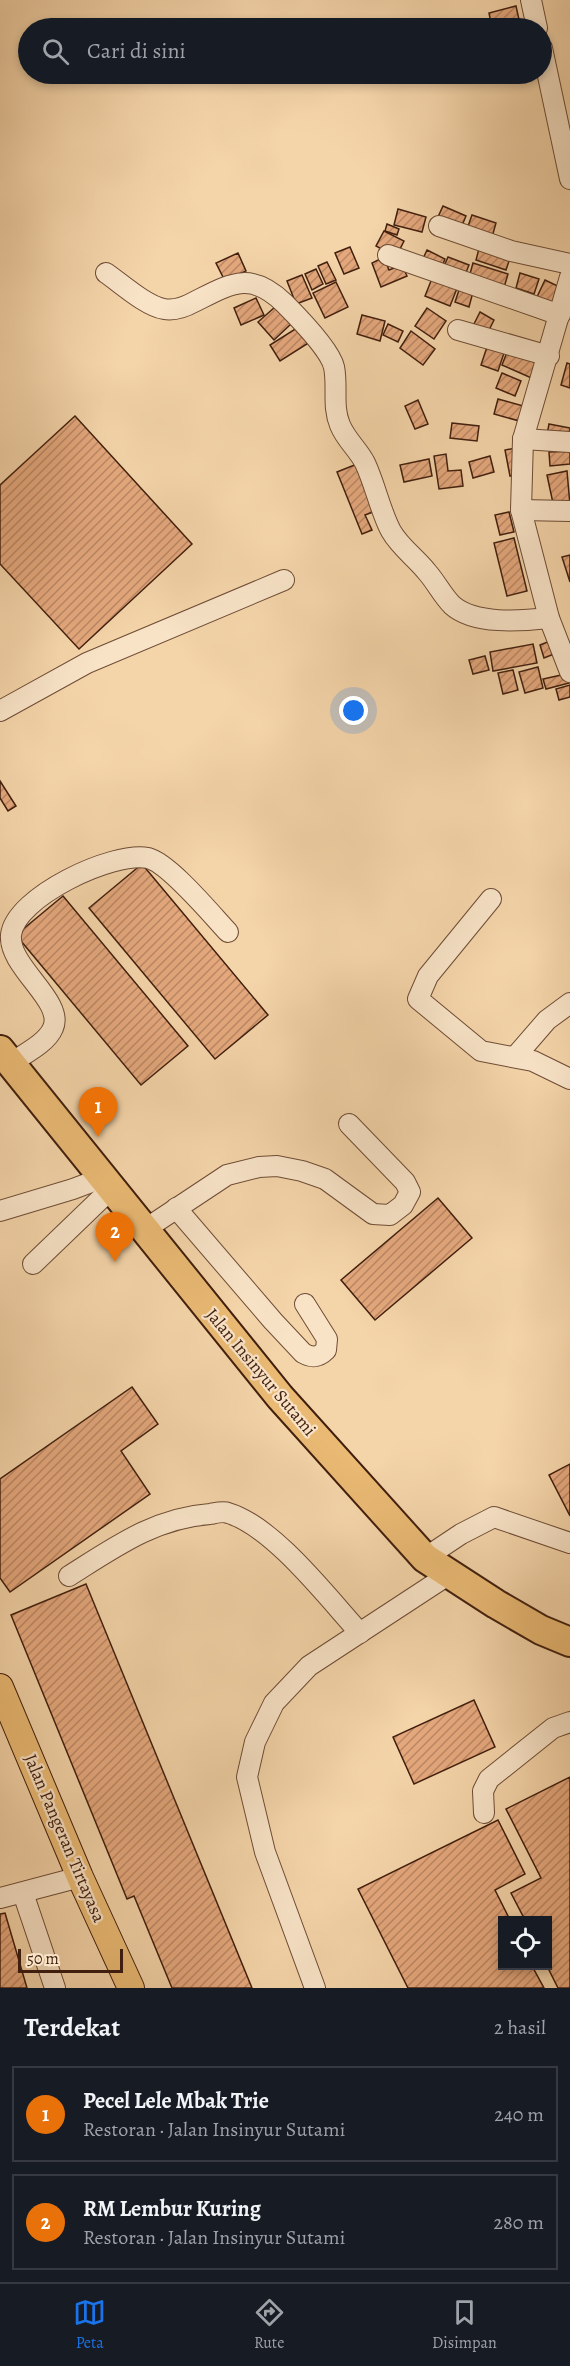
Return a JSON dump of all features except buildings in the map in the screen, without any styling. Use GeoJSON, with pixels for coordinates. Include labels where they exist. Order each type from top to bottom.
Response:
{"type":"FeatureCollection","features":[{"type":"Feature","properties":{"kind":"highway","name":"Jalan Insinyur Sutami"},"geometry":{"type":"LineString","coordinates":[[6,1057],[106,1184],[280,1397],[437,1567],[541,1630],[570,1642]]}},
{"type":"Feature","properties":{"kind":"main road","name":"Jalan Pangeran Tirtayasa"},"geometry":{"type":"LineString","coordinates":[[3,1699],[131,1988]]}},
{"type":"Feature","properties":{"kind":"street"},"geometry":{"type":"LineString","coordinates":[[531,0],[535,18]]}},
{"type":"Feature","properties":{"kind":"street"},"geometry":{"type":"LineString","coordinates":[[550,84],[570,179]]}},
{"type":"Feature","properties":{"kind":"street"},"geometry":{"type":"LineString","coordinates":[[439,226],[511,251],[570,264]]}},
{"type":"Feature","properties":{"kind":"street"},"geometry":{"type":"LineString","coordinates":[[388,255],[560,315]]}},
{"type":"Feature","properties":{"kind":"street"},"geometry":{"type":"LineString","coordinates":[[106,273],[152,305],[165,310],[181,308],[232,283],[249,282],[267,290],[283,302],[325,351],[334,365],[334,407],[340,424],[347,439],[364,461],[391,531],[401,544],[427,571],[452,604],[464,613],[480,619],[526,621],[549,618]]}},
{"type":"Feature","properties":{"kind":"street"},"geometry":{"type":"LineString","coordinates":[[570,277],[549,356],[523,439],[521,510],[549,618],[570,672]]}},
{"type":"Feature","properties":{"kind":"street"},"geometry":{"type":"LineString","coordinates":[[458,330],[549,356]]}},
{"type":"Feature","properties":{"kind":"street"},"geometry":{"type":"LineString","coordinates":[[523,439],[570,442]]}},
{"type":"Feature","properties":{"kind":"street"},"geometry":{"type":"LineString","coordinates":[[521,510],[570,511]]}},
{"type":"Feature","properties":{"kind":"street"},"geometry":{"type":"LineString","coordinates":[[0,711],[87,663],[284,580]]}},
{"type":"Feature","properties":{"kind":"street"},"geometry":{"type":"LineString","coordinates":[[6,1057],[45,1039],[53,1028],[54,1016],[48,1001],[23,968],[14,949],[11,935],[16,922],[54,886],[107,862],[150,858],[173,874],[228,932]]}},
{"type":"Feature","properties":{"kind":"street"},"geometry":{"type":"LineString","coordinates":[[490,899],[428,976],[418,999],[481,1051],[533,1061],[570,1079]]}},
{"type":"Feature","properties":{"kind":"street"},"geometry":{"type":"LineString","coordinates":[[515,1057],[547,1020],[570,1003]]}},
{"type":"Feature","properties":{"kind":"street"},"geometry":{"type":"LineString","coordinates":[[144,1230],[227,1175],[259,1167],[278,1166],[325,1179],[373,1214],[390,1215],[403,1205],[410,1192],[405,1182],[349,1124]]}},
{"type":"Feature","properties":{"kind":"street"},"geometry":{"type":"LineString","coordinates":[[0,1211],[73,1189],[106,1184]]}},
{"type":"Feature","properties":{"kind":"street"},"geometry":{"type":"LineString","coordinates":[[33,1264],[106,1184]]}},
{"type":"Feature","properties":{"kind":"street"},"geometry":{"type":"LineString","coordinates":[[176,1208],[273,1321],[303,1353],[309,1357],[315,1357],[326,1350],[327,1339],[305,1304]]}},
{"type":"Feature","properties":{"kind":"street"},"geometry":{"type":"LineString","coordinates":[[69,1576],[141,1531],[194,1515],[227,1512],[260,1528],[360,1633]]}},
{"type":"Feature","properties":{"kind":"street"},"geometry":{"type":"LineString","coordinates":[[315,1988],[265,1852],[246,1777],[255,1742],[274,1703],[309,1666],[360,1633],[437,1567],[461,1534],[494,1517],[570,1543]]}},
{"type":"Feature","properties":{"kind":"street"},"geometry":{"type":"LineString","coordinates":[[484,1813],[483,1791],[489,1779],[553,1728],[570,1722]]}},
{"type":"Feature","properties":{"kind":"street"},"geometry":{"type":"LineString","coordinates":[[0,1898],[80,1877]]}},
{"type":"Feature","properties":{"kind":"street"},"geometry":{"type":"LineString","coordinates":[[23,1893],[55,1988]]}},
{"type":"Feature","properties":{"kind":"place","name":"Pecel Lele Mbak Trie"},"geometry":{"type":"Point","coordinates":[98,1137]}},
{"type":"Feature","properties":{"kind":"place","name":"RM Lembur Kuring"},"geometry":{"type":"Point","coordinates":[115,1262]}}]}
